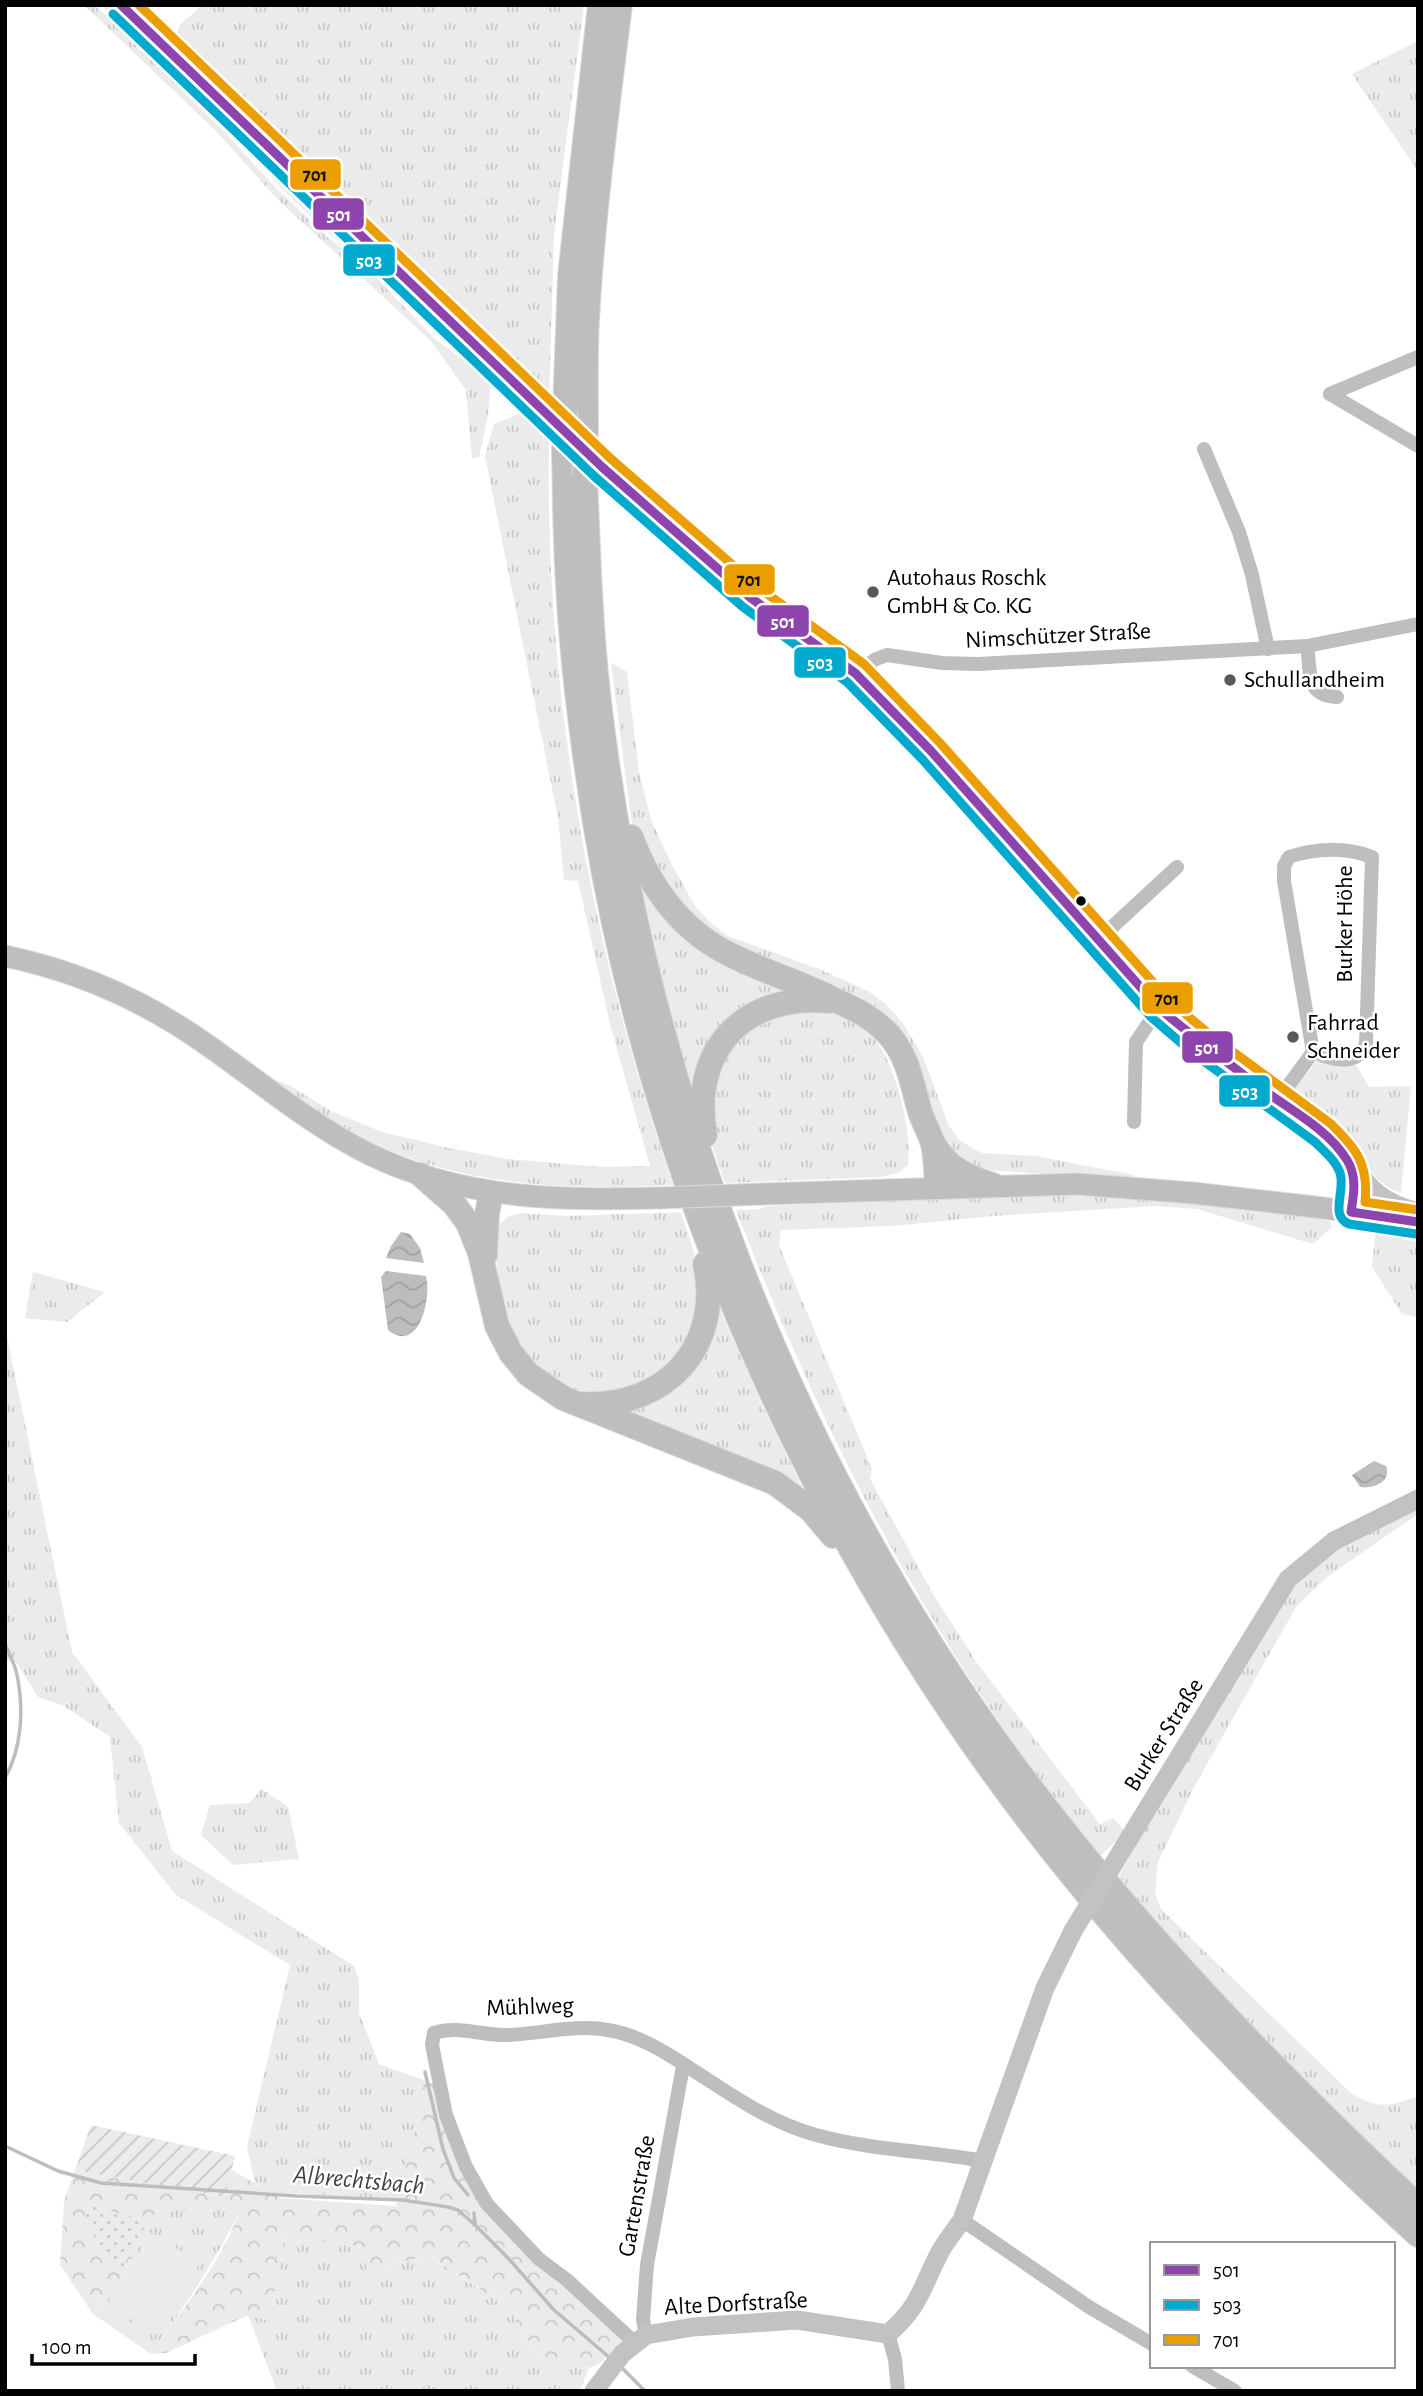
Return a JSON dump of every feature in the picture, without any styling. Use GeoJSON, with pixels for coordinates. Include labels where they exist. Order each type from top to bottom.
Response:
{"type":"FeatureCollection","features":[{"type":"Feature","properties":{"kind":"highway"},"geometry":{"type":"LineString","coordinates":[[600,5],[553,410],[564,451],[572,642],[597,833],[637,1013],[688,1188],[723,1283],[802,1455],[860,1565],[948,1707],[1069,1872],[1199,2021],[1358,2180],[1418,2235]]}},
{"type":"Feature","properties":{"kind":"highway"},"geometry":{"type":"LineString","coordinates":[[621,5],[598,180],[587,322],[585,475],[589,589],[598,691],[612,791],[634,911],[656,1009],[694,1137],[723,1218],[778,1357],[845,1491],[915,1617],[992,1735],[1061,1827],[1135,1917],[1213,2005],[1418,2206]]}},
{"type":"Feature","properties":{"kind":"highway"},"geometry":{"type":"LineString","coordinates":[[612,791],[645,871],[664,901],[688,926],[728,954],[807,985],[874,1020],[898,1046],[908,1066],[921,1114],[933,1143],[954,1168],[993,1185]]}},
{"type":"Feature","properties":{"kind":"highway"},"geometry":{"type":"LineString","coordinates":[[723,1218],[702,1118],[704,1082],[712,1059],[734,1029],[764,1009],[800,999],[840,1002]]}},
{"type":"Feature","properties":{"kind":"highway"},"geometry":{"type":"LineString","coordinates":[[921,1114],[931,1187]]}},
{"type":"Feature","properties":{"kind":"highway"},"geometry":{"type":"LineString","coordinates":[[931,1187],[933,1143]]}},
{"type":"Feature","properties":{"kind":"highway"},"geometry":{"type":"LineString","coordinates":[[421,1175],[461,1212],[475,1237],[497,1326],[511,1353],[538,1383],[563,1398],[775,1483],[810,1509],[860,1565]]}},
{"type":"Feature","properties":{"kind":"highway"},"geometry":{"type":"LineString","coordinates":[[577,1403],[613,1402],[644,1393],[674,1375],[697,1348],[708,1313],[709,1287],[688,1188]]}},
{"type":"Feature","properties":{"kind":"highway"},"geometry":{"type":"LineString","coordinates":[[485,1273],[487,1214],[491,1193]]}},
{"type":"Feature","properties":{"kind":"main road"},"geometry":{"type":"LineString","coordinates":[[5,956],[35,962],[100,984],[160,1015],[202,1041],[331,1133],[371,1155],[421,1175],[491,1193],[556,1199],[659,1198],[1077,1184],[1193,1193],[1418,1222]]}},
{"type":"Feature","properties":{"kind":"street"},"geometry":{"type":"LineString","coordinates":[[121,5],[553,410],[714,567],[855,673],[931,751],[1159,1008],[1182,1029],[1323,1133],[1368,1187],[1387,1202],[1418,1212]]}},
{"type":"Feature","properties":{"kind":"street"},"geometry":{"type":"LineString","coordinates":[[1418,356],[1330,394],[1418,446]]}},
{"type":"Feature","properties":{"kind":"street"},"geometry":{"type":"LineString","coordinates":[[1204,449],[1239,532],[1252,575],[1268,649]]}},
{"type":"Feature","properties":{"kind":"street","name":"Nimschützer Straße"},"geometry":{"type":"LineString","coordinates":[[855,673],[887,655],[942,663],[978,664],[1268,649],[1307,646],[1418,624]]}},
{"type":"Feature","properties":{"kind":"street"},"geometry":{"type":"LineString","coordinates":[[1307,646],[1316,692],[1337,697]]}},
{"type":"Feature","properties":{"kind":"street","name":"Burker Höhe"},"geometry":{"type":"LineString","coordinates":[[1354,850],[1372,857],[1366,1044],[1363,1052],[1345,1060],[1312,1052],[1284,881],[1284,866],[1289,857],[1304,852],[1354,850]]}},
{"type":"Feature","properties":{"kind":"street"},"geometry":{"type":"LineString","coordinates":[[1097,941],[1177,867]]}},
{"type":"Feature","properties":{"kind":"street"},"geometry":{"type":"LineString","coordinates":[[1134,1122],[1136,1042],[1159,1008]]}},
{"type":"Feature","properties":{"kind":"street"},"geometry":{"type":"LineString","coordinates":[[1277,1101],[1312,1052]]}},
{"type":"Feature","properties":{"kind":"street"},"geometry":{"type":"LineString","coordinates":[[1351,1212],[1355,1186],[1352,1166]]}},
{"type":"Feature","properties":{"kind":"street","name":"Burker Straße"},"geometry":{"type":"LineString","coordinates":[[984,2161],[1045,1988],[1073,1931],[1288,1579],[1334,1541],[1418,1499]]}},
{"type":"Feature","properties":{"kind":"street","name":"Mühlweg"},"geometry":{"type":"LineString","coordinates":[[634,2344],[567,2280],[539,2259],[487,2204],[466,2167],[446,2115],[432,2045],[434,2033],[447,2029],[502,2035],[591,2028],[609,2030],[639,2039],[664,2052],[772,2120],[816,2136],[984,2161]]}},
{"type":"Feature","properties":{"kind":"street","name":"Gartenstraße"},"geometry":{"type":"LineString","coordinates":[[634,2344],[643,2320],[647,2265],[683,2066]]}},
{"type":"Feature","properties":{"kind":"street"},"geometry":{"type":"LineString","coordinates":[[898,2391],[895,2359],[888,2334],[904,2320],[916,2304],[941,2250],[962,2220],[984,2161]]}},
{"type":"Feature","properties":{"kind":"street"},"geometry":{"type":"LineString","coordinates":[[962,2220],[1089,2307],[1150,2343]]}},
{"type":"Feature","properties":{"kind":"street","name":"Alte Dorfstraße"},"geometry":{"type":"LineString","coordinates":[[634,2344],[693,2328],[797,2320],[888,2334]]}},
{"type":"Feature","properties":{"kind":"street"},"geometry":{"type":"LineString","coordinates":[[594,2391],[607,2371],[634,2344]]}},
{"type":"Feature","properties":{"kind":"street"},"geometry":{"type":"LineString","coordinates":[[1195,2368],[1235,2391]]}},
{"type":"Feature","properties":{"kind":"green space"},"geometry":{"type":"Polygon","coordinates":[[[84,5],[96,6],[221,128],[272,184],[324,234],[373,274],[433,337],[491,382],[488,415],[479,457],[472,458],[466,390],[430,340],[277,199],[217,132],[84,5]]]}},
{"type":"Feature","properties":{"kind":"green space"},"geometry":{"type":"Polygon","coordinates":[[[101,5],[113,5],[498,375],[493,378],[443,338],[377,273],[326,231],[282,189],[243,142],[101,5]]]}},
{"type":"Feature","properties":{"kind":"green space"},"geometry":{"type":"Polygon","coordinates":[[[202,5],[584,5],[554,234],[549,404],[176,35],[180,25],[202,5]]]}},
{"type":"Feature","properties":{"kind":"green space"},"geometry":{"type":"Polygon","coordinates":[[[1418,41],[1418,171],[1352,74],[1418,41]]]}},
{"type":"Feature","properties":{"kind":"green space"},"geometry":{"type":"Polygon","coordinates":[[[523,412],[549,434],[549,532],[555,627],[563,709],[588,870],[625,1029],[673,1185],[557,1186],[480,1177],[442,1168],[405,1157],[356,1136],[318,1113],[270,1078],[289,1085],[331,1111],[382,1132],[449,1148],[507,1159],[601,1167],[650,1166],[610,1024],[578,881],[564,880],[558,818],[485,456],[494,424],[523,412]]]}},
{"type":"Feature","properties":{"kind":"green space"},"geometry":{"type":"Polygon","coordinates":[[[611,663],[627,672],[639,772],[651,820],[695,906],[711,923],[728,936],[819,969],[868,991],[887,1005],[902,1022],[923,1057],[949,1126],[960,1141],[982,1153],[1036,1156],[1134,1175],[1131,1180],[987,1170],[954,1162],[882,1013],[851,994],[749,955],[691,921],[639,847],[632,825],[611,663]]]}},
{"type":"Feature","properties":{"kind":"green space"},"geometry":{"type":"Polygon","coordinates":[[[638,878],[661,907],[807,989],[773,999],[692,1094],[655,952],[638,878]]]}},
{"type":"Feature","properties":{"kind":"green space"},"geometry":{"type":"Polygon","coordinates":[[[828,1008],[862,1025],[883,1052],[904,1111],[909,1149],[908,1165],[898,1173],[882,1177],[725,1183],[711,1142],[707,1111],[730,1037],[749,1021],[828,1008]]]}},
{"type":"Feature","properties":{"kind":"green space"},"geometry":{"type":"Polygon","coordinates":[[[1317,1061],[1345,1066],[1356,1065],[1369,1087],[1411,1086],[1401,1193],[1379,1181],[1336,1126],[1290,1094],[1317,1061]]]}},
{"type":"Feature","properties":{"kind":"green space"},"geometry":{"type":"Polygon","coordinates":[[[1057,1193],[1113,1195],[1311,1215],[1331,1222],[1332,1227],[1313,1244],[1197,1209],[1155,1206],[993,1216],[892,1226],[781,1230],[779,1245],[872,1469],[870,1479],[933,1594],[977,1663],[1100,1824],[1113,1818],[1126,1832],[1101,1855],[1038,1778],[924,1606],[854,1478],[822,1412],[736,1210],[767,1206],[1057,1193]]]}},
{"type":"Feature","properties":{"kind":"green space"},"geometry":{"type":"Polygon","coordinates":[[[681,1212],[699,1277],[699,1308],[689,1339],[675,1361],[637,1387],[595,1393],[569,1388],[525,1354],[511,1327],[503,1302],[497,1270],[496,1244],[500,1224],[509,1216],[521,1213],[566,1216],[681,1212]]]}},
{"type":"Feature","properties":{"kind":"green space"},"geometry":{"type":"Polygon","coordinates":[[[1376,1227],[1418,1234],[1418,1317],[1402,1314],[1372,1267],[1376,1227]]]}},
{"type":"Feature","properties":{"kind":"green space"},"geometry":{"type":"Polygon","coordinates":[[[33,1272],[105,1292],[67,1322],[25,1318],[33,1272]]]}},
{"type":"Feature","properties":{"kind":"green space"},"geometry":{"type":"Polygon","coordinates":[[[717,1303],[762,1405],[808,1499],[822,1518],[607,1408],[638,1403],[717,1303]]]}},
{"type":"Feature","properties":{"kind":"green space"},"geometry":{"type":"Polygon","coordinates":[[[5,1327],[72,1652],[142,1747],[172,1851],[354,1966],[359,1979],[359,2013],[379,2064],[412,2076],[421,2105],[398,2198],[272,2193],[255,2183],[247,2147],[290,1965],[176,1895],[119,1823],[110,1737],[64,1706],[38,1697],[16,1662],[5,1661],[5,1327]]]}},
{"type":"Feature","properties":{"kind":"green space"},"geometry":{"type":"Polygon","coordinates":[[[1418,1500],[1418,1514],[1327,1577],[1296,1607],[1194,1787],[1158,1862],[1155,1893],[1161,1909],[1352,2094],[1384,2105],[1418,2096],[1418,2189],[1317,2096],[1161,1931],[1119,1876],[1136,1845],[1131,1837],[1289,1580],[1418,1500]]]}},
{"type":"Feature","properties":{"kind":"green space"},"geometry":{"type":"Polygon","coordinates":[[[262,1789],[288,1807],[299,1859],[233,1865],[201,1835],[210,1805],[249,1803],[262,1789]]]}},
{"type":"Feature","properties":{"kind":"green space"},"geometry":{"type":"Polygon","coordinates":[[[412,2076],[440,2086],[476,2187],[625,2341],[600,2363],[589,2368],[538,2357],[510,2309],[429,2255],[367,2271],[364,2247],[286,2237],[269,2321],[248,2315],[166,2353],[151,2354],[213,2264],[234,2226],[241,2206],[202,2212],[158,2208],[125,2271],[93,2314],[60,2265],[64,2201],[75,2170],[225,2197],[232,2170],[280,2198],[396,2206],[421,2105],[412,2076]]]}},
{"type":"Feature","properties":{"kind":"green space"},"geometry":{"type":"Polygon","coordinates":[[[91,2125],[235,2156],[225,2197],[75,2170],[91,2125]]]}},
{"type":"Feature","properties":{"kind":"green space"},"geometry":{"type":"Polygon","coordinates":[[[84,2202],[127,2216],[150,2218],[120,2272],[87,2226],[84,2202]]]}},
{"type":"Feature","properties":{"kind":"green space"},"geometry":{"type":"Polygon","coordinates":[[[242,2206],[200,2282],[151,2354],[93,2314],[125,2271],[158,2207],[202,2212],[242,2206]]]}},
{"type":"Feature","properties":{"kind":"green space"},"geometry":{"type":"Polygon","coordinates":[[[151,2233],[200,2263],[156,2335],[107,2305],[151,2233]]]}},
{"type":"Feature","properties":{"kind":"green space"},"geometry":{"type":"Polygon","coordinates":[[[286,2237],[364,2247],[367,2271],[428,2255],[510,2309],[538,2357],[589,2368],[580,2391],[277,2391],[248,2315],[269,2321],[286,2237]]]}},
{"type":"Feature","properties":{"kind":"water"},"geometry":{"type":"Polygon","coordinates":[[[401,1232],[410,1234],[420,1248],[424,1263],[386,1258],[401,1232]]]}},
{"type":"Feature","properties":{"kind":"water"},"geometry":{"type":"Polygon","coordinates":[[[386,1271],[426,1276],[425,1309],[421,1320],[408,1335],[399,1336],[388,1330],[381,1277],[386,1271]]]}},
{"type":"Feature","properties":{"kind":"water"},"geometry":{"type":"Polygon","coordinates":[[[1374,1461],[1386,1466],[1384,1480],[1370,1487],[1360,1487],[1352,1475],[1374,1461]]]}},
{"type":"Feature","properties":{"kind":"waterway","name":"Albrechtsbach"},"geometry":{"type":"LineString","coordinates":[[5,1644],[17,1675],[21,1715],[15,1754],[5,1778]]}},
{"type":"Feature","properties":{"kind":"waterway"},"geometry":{"type":"LineString","coordinates":[[425,2072],[443,2149],[454,2178],[468,2195]]}},
{"type":"Feature","properties":{"kind":"waterway","name":"Albrechtsbach"},"geometry":{"type":"LineString","coordinates":[[5,2146],[58,2171],[101,2183],[403,2200],[458,2210],[508,2258],[554,2310],[609,2357]]}},
{"type":"Feature","properties":{"kind":"waterway"},"geometry":{"type":"LineString","coordinates":[[474,2213],[475,2225]]}},
{"type":"Feature","properties":{"kind":"waterway","name":"Albrechtsbach"},"geometry":{"type":"LineString","coordinates":[[621,2367],[645,2391]]}},
{"type":"Feature","properties":{"kind":"transit line","name":"501"},"geometry":{"type":"LineString","coordinates":[[121,5],[602,467],[751,598],[855,673],[931,751],[1159,1008],[1331,1140],[1347,1160],[1352,1172],[1354,1192],[1351,1212],[1418,1222]]}},
{"type":"Feature","properties":{"kind":"transit line","name":"701"},"geometry":{"type":"LineString","coordinates":[[139,5],[610,458],[759,588],[864,664],[940,743],[1168,999],[1209,1034],[1339,1132],[1354,1149],[1363,1167],[1365,1202],[1418,1210]]}},
{"type":"Feature","properties":{"kind":"transit line","name":"503"},"geometry":{"type":"LineString","coordinates":[[113,14],[594,476],[743,607],[847,682],[922,759],[1151,1017],[1194,1054],[1315,1142],[1329,1156],[1340,1173],[1339,1209],[1343,1220],[1349,1224],[1416,1234]]}},
{"type":"Feature","properties":{"kind":"place","name":"Autohaus Roschk GmbH & Co. KG"},"geometry":{"type":"Point","coordinates":[873,592]}},
{"type":"Feature","properties":{"kind":"place","name":"Schullandheim"},"geometry":{"type":"Point","coordinates":[1230,680]}},
{"type":"Feature","properties":{"kind":"place","name":"Fahrrad Schneider"},"geometry":{"type":"Point","coordinates":[1293,1037]}}]}
